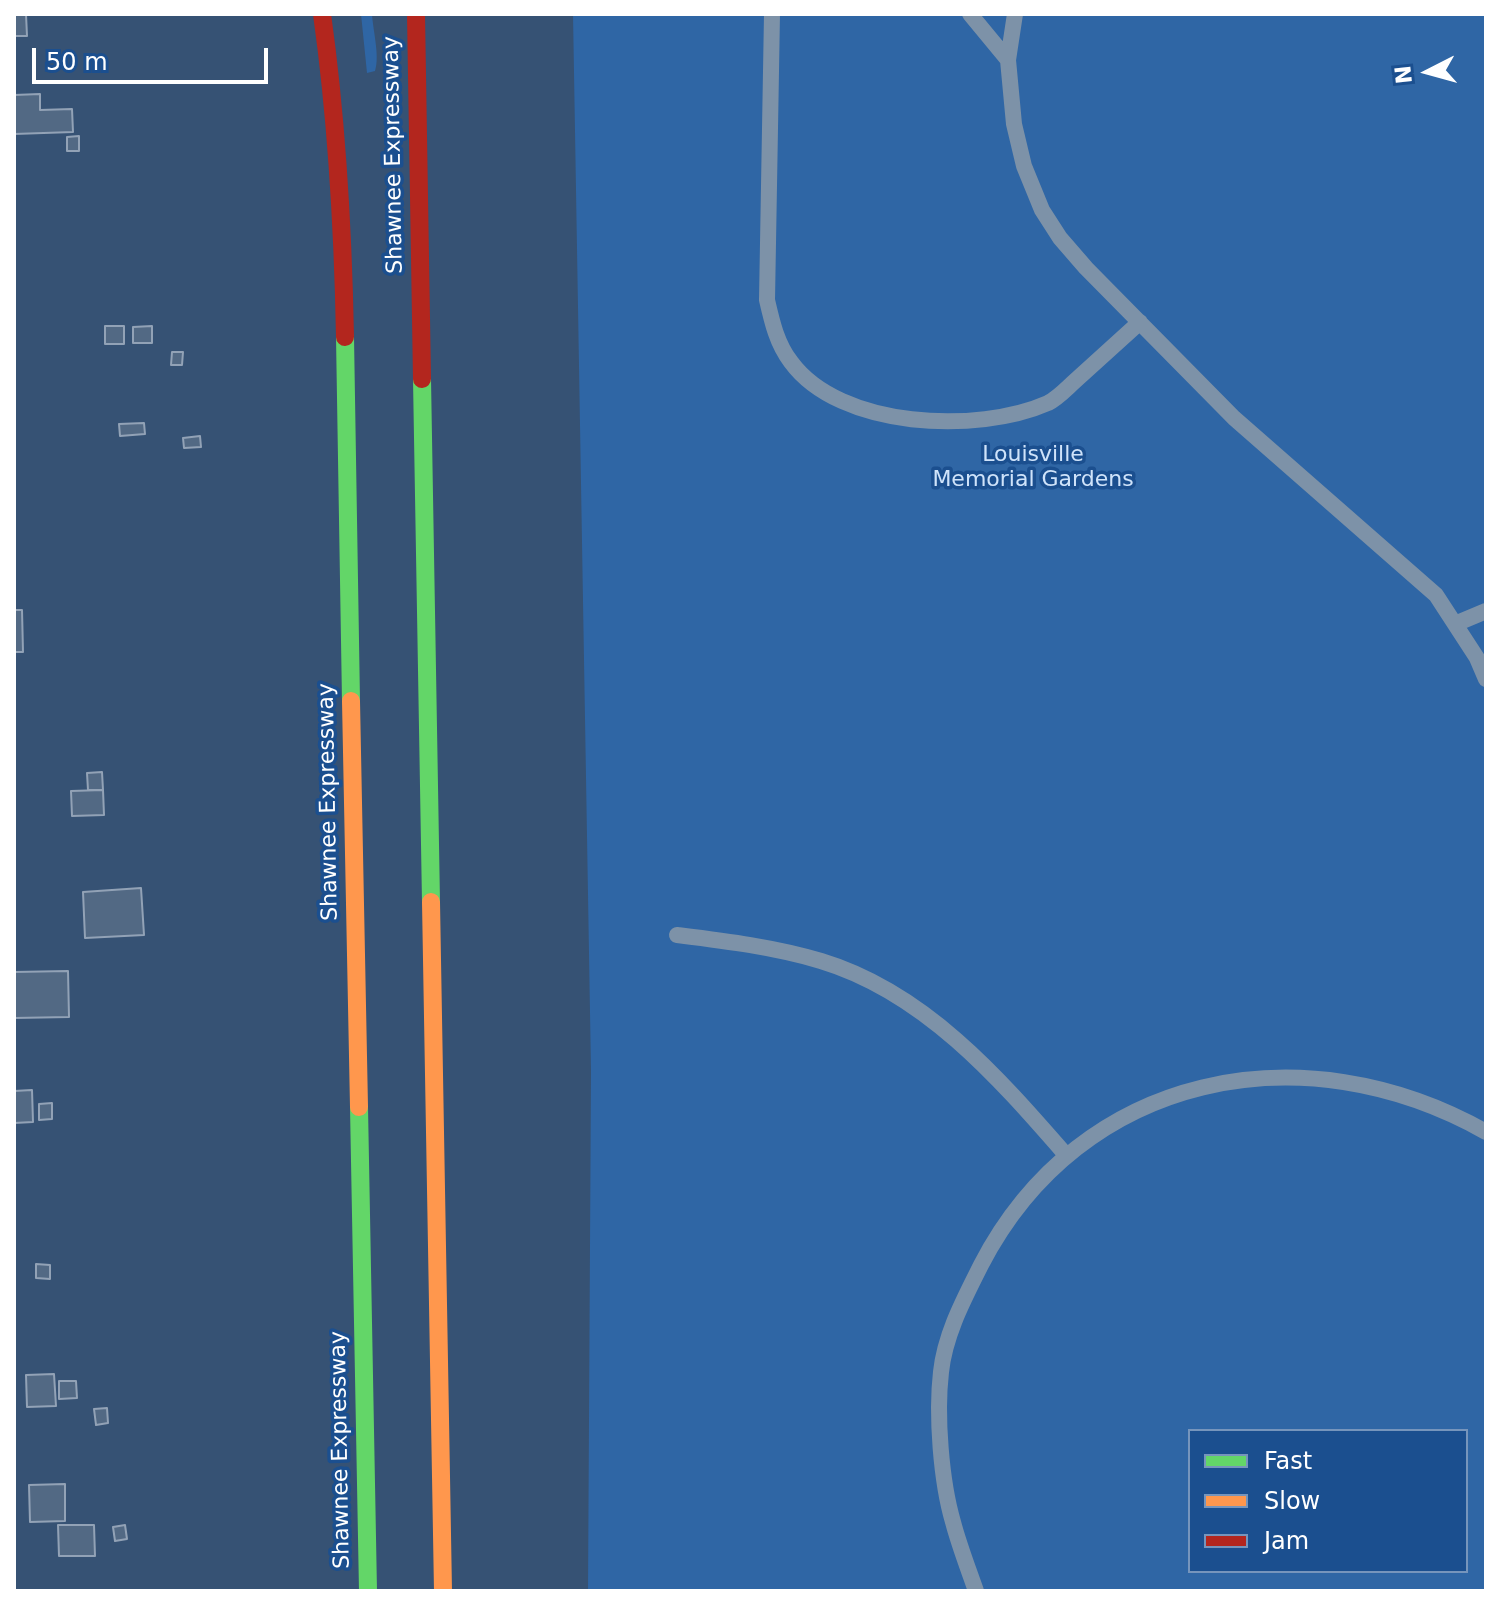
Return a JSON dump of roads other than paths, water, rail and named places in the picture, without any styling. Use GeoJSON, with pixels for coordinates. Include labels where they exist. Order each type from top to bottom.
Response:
{"type":"FeatureCollection","features":[{"type":"Feature","properties":{"kind":"highway","name":"Shawnee Expressway"},"geometry":{"type":"LineString","coordinates":[[322,14],[332,88],[343,248],[368,1591]]}},
{"type":"Feature","properties":{"kind":"highway","name":"Shawnee Expressway"},"geometry":{"type":"LineString","coordinates":[[416,14],[443,1591]]}},
{"type":"Feature","properties":{"kind":"lane"},"geometry":{"type":"LineString","coordinates":[[772,14],[767,300],[775,333],[791,364],[828,395],[872,413],[946,421],[1017,415],[1052,402],[1140,322]]}},
{"type":"Feature","properties":{"kind":"lane"},"geometry":{"type":"LineString","coordinates":[[970,14],[1008,60]]}},
{"type":"Feature","properties":{"kind":"lane"},"geometry":{"type":"LineString","coordinates":[[1015,14],[1008,60],[1014,124],[1024,166],[1042,210],[1060,238],[1234,418],[1436,595],[1477,658],[1486,679]]}},
{"type":"Feature","properties":{"kind":"lane"},"geometry":{"type":"LineString","coordinates":[[1455,624],[1486,611]]}},
{"type":"Feature","properties":{"kind":"lane"},"geometry":{"type":"LineString","coordinates":[[677,935],[756,945],[823,961],[886,990],[941,1028],[997,1077],[1066,1155]]}},
{"type":"Feature","properties":{"kind":"lane"},"geometry":{"type":"LineString","coordinates":[[976,1591],[952,1520],[939,1430],[941,1370],[957,1312],[991,1246],[1028,1191],[1066,1155],[1110,1125],[1158,1100],[1221,1082],[1286,1078],[1358,1083],[1417,1101],[1486,1130]]}},
{"type":"Feature","properties":{"kind":"park label","name":"Louisville Memorial Gardens"},"geometry":{"type":"Point","coordinates":[1033,468]}}]}
